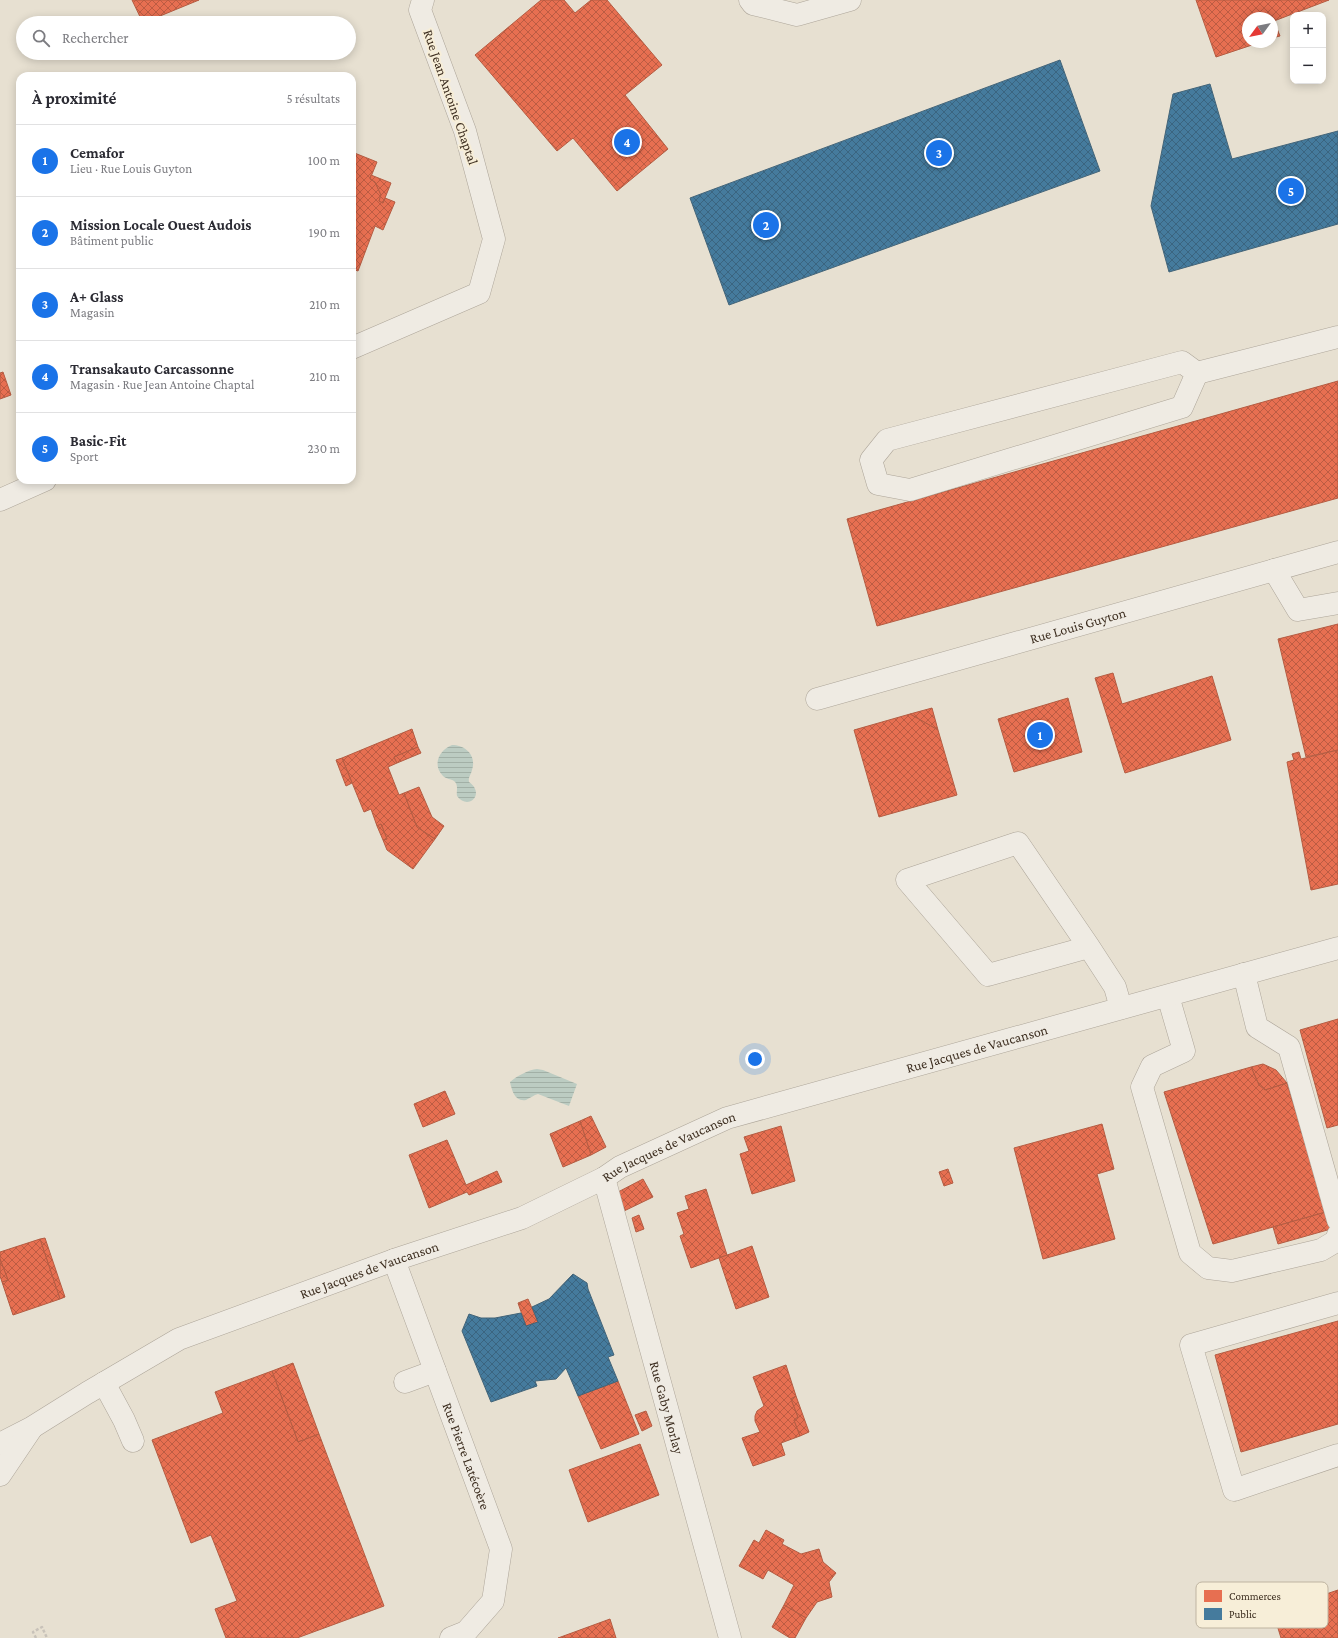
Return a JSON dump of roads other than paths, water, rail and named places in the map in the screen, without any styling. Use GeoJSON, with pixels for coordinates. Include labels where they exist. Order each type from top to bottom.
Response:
{"type":"FeatureCollection","features":[{"type":"Feature","properties":{"kind":"street","name":"Rue Jean Antoine Chaptal"},"geometry":{"type":"LineString","coordinates":[[356,346],[479,293],[494,239],[465,131],[420,10],[422,0]]}},
{"type":"Feature","properties":{"kind":"street"},"geometry":{"type":"LineString","coordinates":[[750,0],[753,4],[797,15],[850,0]]}},
{"type":"Feature","properties":{"kind":"street"},"geometry":{"type":"LineString","coordinates":[[1197,373],[1338,337]]}},
{"type":"Feature","properties":{"kind":"street"},"geometry":{"type":"LineString","coordinates":[[1182,362],[1197,373],[1182,407],[910,490],[878,484],[871,460],[887,440],[1182,362]]}},
{"type":"Feature","properties":{"kind":"street"},"geometry":{"type":"LineString","coordinates":[[0,500],[36,484]]}},
{"type":"Feature","properties":{"kind":"street","name":"Rue Louis Guyton"},"geometry":{"type":"LineString","coordinates":[[817,699],[1338,552]]}},
{"type":"Feature","properties":{"kind":"street"},"geometry":{"type":"LineString","coordinates":[[1274,570],[1298,610],[1338,603]]}},
{"type":"Feature","properties":{"kind":"street"},"geometry":{"type":"LineString","coordinates":[[1090,947],[988,975],[907,880],[1018,843],[1090,947],[1115,987],[1121,1008]]}},
{"type":"Feature","properties":{"kind":"street","name":"Rue Jacques de Vaucanson"},"geometry":{"type":"LineString","coordinates":[[0,1444],[31,1428],[180,1339],[394,1260],[522,1218],[604,1178],[620,1167],[726,1118],[1338,948]]}},
{"type":"Feature","properties":{"kind":"street"},"geometry":{"type":"LineString","coordinates":[[1244,974],[1257,1027],[1289,1048],[1338,1220]]}},
{"type":"Feature","properties":{"kind":"street"},"geometry":{"type":"LineString","coordinates":[[1168,996],[1184,1051],[1152,1066],[1142,1087],[1190,1253],[1208,1268],[1232,1271],[1321,1250],[1336,1240],[1338,1235]]}},
{"type":"Feature","properties":{"kind":"street","name":"Rue Gaby Morlay"},"geometry":{"type":"LineString","coordinates":[[604,1178],[730,1638]]}},
{"type":"Feature","properties":{"kind":"street","name":"Rue Pierre Latécoère"},"geometry":{"type":"LineString","coordinates":[[394,1260],[501,1549],[493,1601],[466,1632],[451,1638]]}},
{"type":"Feature","properties":{"kind":"street"},"geometry":{"type":"LineString","coordinates":[[1338,1303],[1191,1345],[1234,1490],[1338,1455]]}},
{"type":"Feature","properties":{"kind":"street"},"geometry":{"type":"LineString","coordinates":[[405,1382],[435,1371]]}},
{"type":"Feature","properties":{"kind":"street"},"geometry":{"type":"LineString","coordinates":[[104,1383],[124,1420],[133,1441]]}},
{"type":"Feature","properties":{"kind":"street","name":"Rue Jacques de Vaucanson"},"geometry":{"type":"LineString","coordinates":[[0,1475],[31,1428]]}},
{"type":"Feature","properties":{"kind":"place","name":"Transakauto Carcassonne"},"geometry":{"type":"Point","coordinates":[627,142]}},
{"type":"Feature","properties":{"kind":"place","name":"A+ Glass"},"geometry":{"type":"Point","coordinates":[939,153]}},
{"type":"Feature","properties":{"kind":"place","name":"Basic-Fit"},"geometry":{"type":"Point","coordinates":[1291,191]}},
{"type":"Feature","properties":{"kind":"place","name":"Mission Locale Ouest Audois"},"geometry":{"type":"Point","coordinates":[766,225]}},
{"type":"Feature","properties":{"kind":"place","name":"Cemafor"},"geometry":{"type":"Point","coordinates":[1040,735]}}]}
